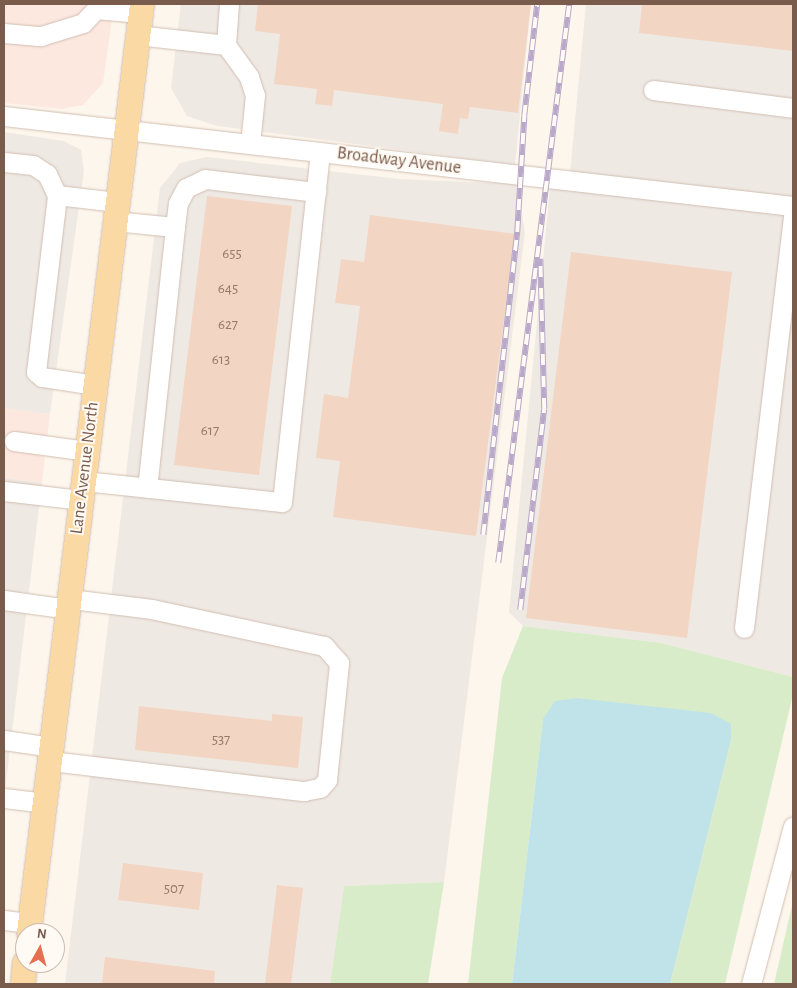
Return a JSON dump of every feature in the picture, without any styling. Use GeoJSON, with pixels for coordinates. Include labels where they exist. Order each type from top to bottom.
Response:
{"type":"FeatureCollection","features":[{"type":"Feature","properties":{"kind":"main road","name":"Lane Avenue North"},"geometry":{"type":"LineString","coordinates":[[30,923],[52,754],[140,17]]}},
{"type":"Feature","properties":{"kind":"street"},"geometry":{"type":"LineString","coordinates":[[226,46],[228,4]]}},
{"type":"Feature","properties":{"kind":"street"},"geometry":{"type":"LineString","coordinates":[[4,33],[41,36],[83,23],[96,10],[140,17],[226,46],[254,86],[250,144]]}},
{"type":"Feature","properties":{"kind":"street"},"geometry":{"type":"LineString","coordinates":[[653,90],[793,108]]}},
{"type":"Feature","properties":{"kind":"street","name":"Broadway Avenue"},"geometry":{"type":"LineString","coordinates":[[4,116],[793,206]]}},
{"type":"Feature","properties":{"kind":"street"},"geometry":{"type":"LineString","coordinates":[[4,491],[147,488],[282,502],[320,152]]}},
{"type":"Feature","properties":{"kind":"street"},"geometry":{"type":"LineString","coordinates":[[4,162],[33,165],[47,174],[57,195],[36,372],[42,377],[95,384]]}},
{"type":"Feature","properties":{"kind":"street"},"geometry":{"type":"LineString","coordinates":[[147,488],[178,203],[186,188],[205,179],[316,192]]}},
{"type":"Feature","properties":{"kind":"street"},"geometry":{"type":"LineString","coordinates":[[57,195],[175,227]]}},
{"type":"Feature","properties":{"kind":"street"},"geometry":{"type":"LineString","coordinates":[[744,628],[793,216]]}},
{"type":"Feature","properties":{"kind":"street"},"geometry":{"type":"LineString","coordinates":[[14,441],[88,450]]}},
{"type":"Feature","properties":{"kind":"street"},"geometry":{"type":"LineString","coordinates":[[4,600],[152,609],[324,646],[339,663],[327,780],[320,788],[304,791],[52,754],[4,740]]}},
{"type":"Feature","properties":{"kind":"street"},"geometry":{"type":"LineString","coordinates":[[4,798],[46,803]]}},
{"type":"Feature","properties":{"kind":"street"},"geometry":{"type":"LineString","coordinates":[[752,984],[793,826]]}},
{"type":"Feature","properties":{"kind":"shaded area"},"geometry":{"type":"Polygon","coordinates":[[[4,4],[114,4],[103,83],[83,105],[62,109],[4,103],[4,4]]]}},
{"type":"Feature","properties":{"kind":"shaded area"},"geometry":{"type":"Polygon","coordinates":[[[181,4],[531,4],[515,165],[217,126],[187,116],[171,88],[181,4]]]}},
{"type":"Feature","properties":{"kind":"shaded area"},"geometry":{"type":"Polygon","coordinates":[[[586,4],[793,4],[793,197],[570,173],[586,4]]]}},
{"type":"Feature","properties":{"kind":"shaded area"},"geometry":{"type":"Polygon","coordinates":[[[4,132],[64,141],[81,150],[84,171],[50,414],[4,408],[4,132]]]}},
{"type":"Feature","properties":{"kind":"shaded area"},"geometry":{"type":"Polygon","coordinates":[[[207,157],[399,179],[516,184],[525,232],[444,882],[344,886],[330,984],[65,984],[160,188],[180,163],[207,157]]]}},
{"type":"Feature","properties":{"kind":"shaded area"},"geometry":{"type":"Polygon","coordinates":[[[550,188],[793,216],[793,677],[661,643],[523,626],[509,612],[550,188]]]}},
{"type":"Feature","properties":{"kind":"shaded area"},"geometry":{"type":"Polygon","coordinates":[[[4,408],[50,414],[42,483],[4,478],[4,408]]]}},
{"type":"Feature","properties":{"kind":"shaded area"},"geometry":{"type":"Polygon","coordinates":[[[4,478],[42,483],[4,799],[4,478]]]}},
{"type":"Feature","properties":{"kind":"green space"},"geometry":{"type":"Polygon","coordinates":[[[523,626],[661,643],[793,677],[793,694],[725,984],[670,984],[731,740],[543,719],[512,984],[468,984],[502,678],[523,626]]]}},
{"type":"Feature","properties":{"kind":"green space"},"geometry":{"type":"Polygon","coordinates":[[[444,882],[428,984],[330,984],[344,886],[444,882]]]}},
{"type":"Feature","properties":{"kind":"green space"},"geometry":{"type":"Polygon","coordinates":[[[793,901],[793,984],[774,984],[793,901]]]}},
{"type":"Feature","properties":{"kind":"water"},"geometry":{"type":"Polygon","coordinates":[[[576,698],[711,713],[731,724],[731,740],[670,984],[512,984],[543,719],[555,701],[576,698]]]}},
{"type":"Feature","properties":{"kind":"building"},"geometry":{"type":"Polygon","coordinates":[[[258,4],[531,4],[518,113],[470,107],[468,119],[460,118],[458,134],[439,131],[443,104],[334,90],[332,106],[315,104],[317,89],[274,84],[280,34],[255,31],[258,4]]]}},
{"type":"Feature","properties":{"kind":"building"},"geometry":{"type":"Polygon","coordinates":[[[642,4],[793,4],[793,51],[639,33],[642,4]]]}},
{"type":"Feature","properties":{"kind":"building"},"geometry":{"type":"Polygon","coordinates":[[[207,196],[292,206],[259,475],[174,465],[207,196]]]}},
{"type":"Feature","properties":{"kind":"building"},"geometry":{"type":"Polygon","coordinates":[[[370,215],[515,234],[476,536],[333,517],[340,461],[316,458],[324,394],[348,398],[360,306],[335,303],[341,259],[364,262],[370,215]]]}},
{"type":"Feature","properties":{"kind":"building"},"geometry":{"type":"Polygon","coordinates":[[[571,252],[732,272],[687,638],[526,618],[571,252]]]}},
{"type":"Feature","properties":{"kind":"building"},"geometry":{"type":"Polygon","coordinates":[[[139,706],[272,721],[272,714],[303,717],[298,768],[135,750],[139,706]]]}},
{"type":"Feature","properties":{"kind":"building"},"geometry":{"type":"Polygon","coordinates":[[[123,863],[203,873],[199,910],[118,900],[123,863]]]}},
{"type":"Feature","properties":{"kind":"building"},"geometry":{"type":"Polygon","coordinates":[[[277,885],[303,888],[291,984],[265,984],[277,885]]]}},
{"type":"Feature","properties":{"kind":"building"},"geometry":{"type":"Polygon","coordinates":[[[105,957],[215,971],[214,984],[102,984],[105,957]]]}},
{"type":"Feature","properties":{"kind":"railway"},"geometry":{"type":"LineString","coordinates":[[483,535],[517,232],[524,116],[537,4]]}},
{"type":"Feature","properties":{"kind":"railway"},"geometry":{"type":"LineString","coordinates":[[498,563],[569,4]]}},
{"type":"Feature","properties":{"kind":"railway"},"geometry":{"type":"LineString","coordinates":[[520,610],[544,409],[540,259]]}}]}
